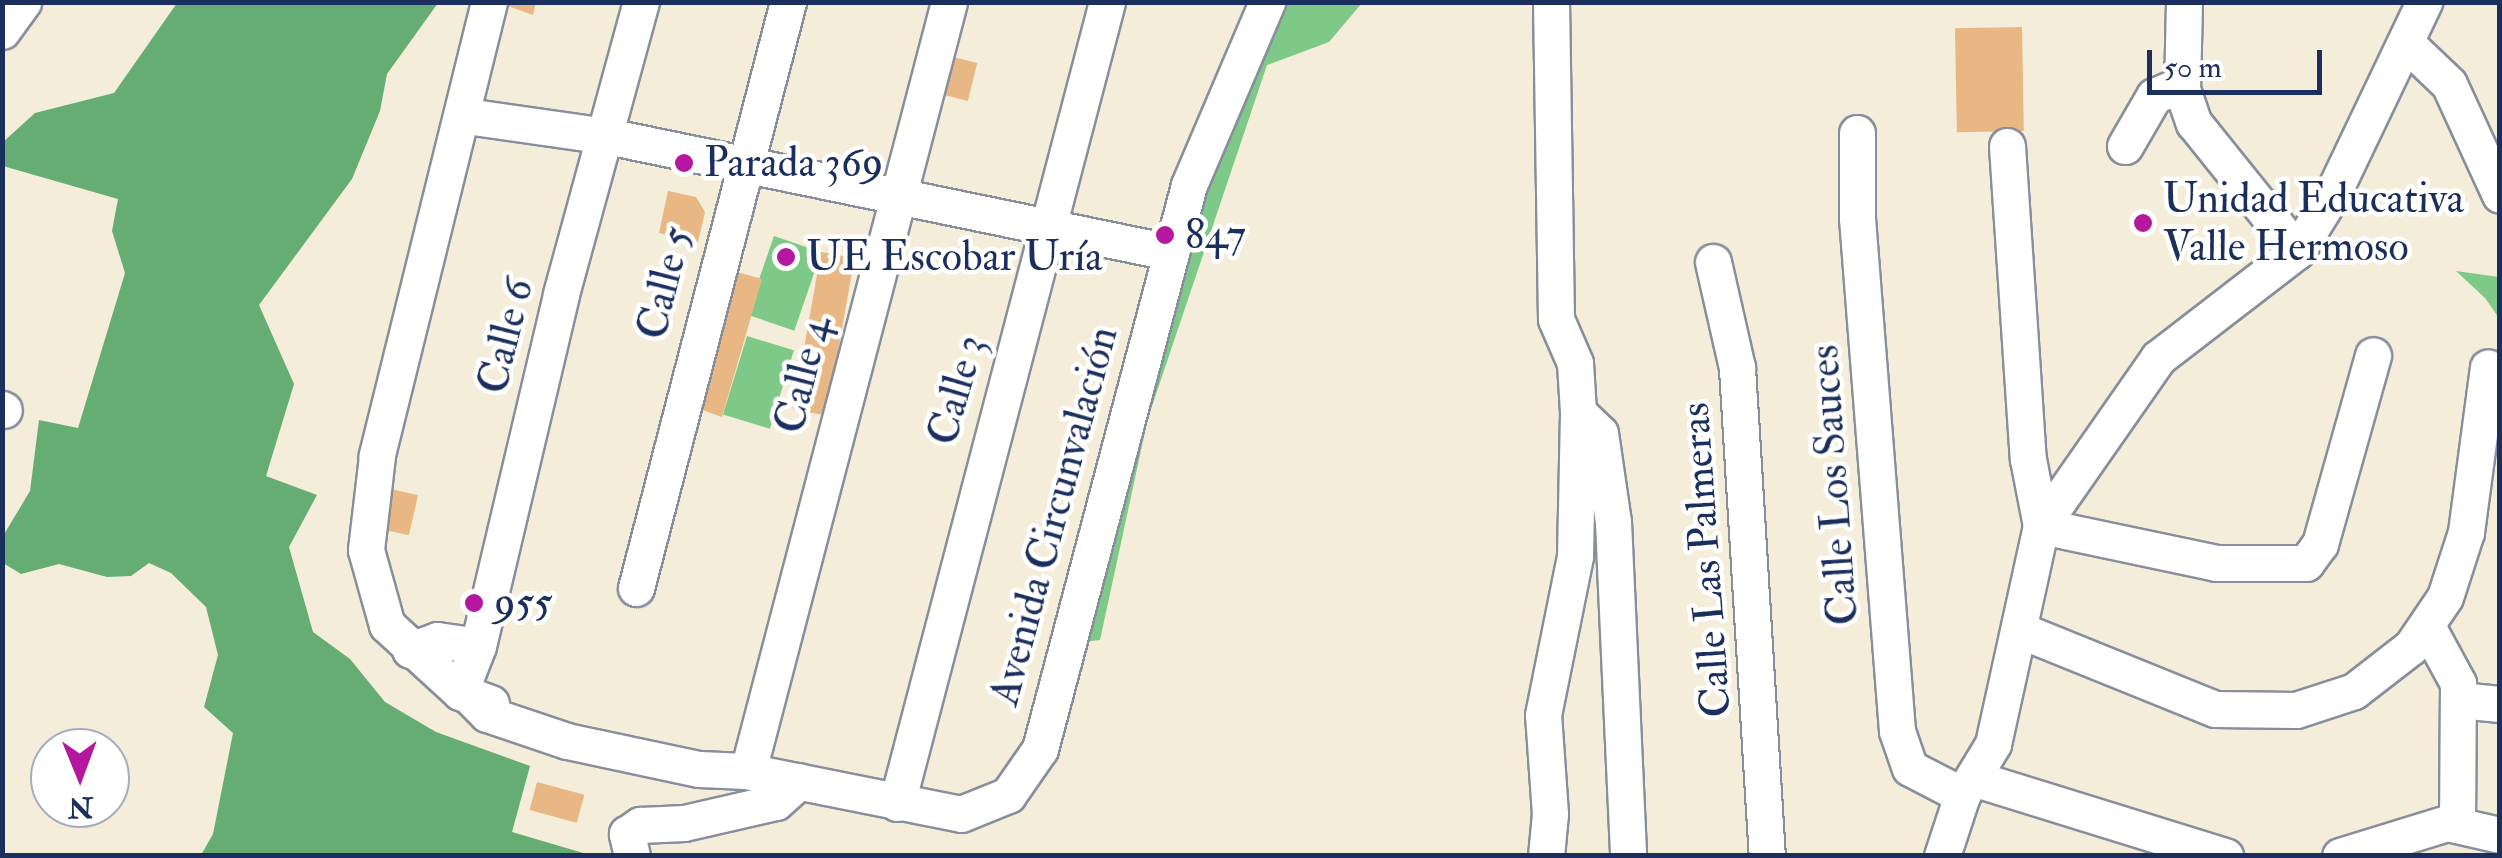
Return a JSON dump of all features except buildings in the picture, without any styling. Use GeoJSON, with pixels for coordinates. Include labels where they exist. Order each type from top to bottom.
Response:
{"type":"FeatureCollection","features":[{"type":"Feature","properties":{"kind":"street"},"geometry":{"type":"LineString","coordinates":[[464,694],[386,626],[373,590],[368,505],[466,116],[490,2]]}},
{"type":"Feature","properties":{"kind":"street","name":"Calle 6"},"geometry":{"type":"LineString","coordinates":[[464,694],[562,294],[642,2]]}},
{"type":"Feature","properties":{"kind":"street","name":"Calle 5"},"geometry":{"type":"LineString","coordinates":[[636,588],[742,164],[788,2]]}},
{"type":"Feature","properties":{"kind":"street","name":"Calle 4"},"geometry":{"type":"LineString","coordinates":[[747,771],[949,2]]}},
{"type":"Feature","properties":{"kind":"street","name":"Calle 3"},"geometry":{"type":"LineString","coordinates":[[897,803],[1106,2]]}},
{"type":"Feature","properties":{"kind":"street","name":"Avenida Circunvalación"},"geometry":{"type":"LineString","coordinates":[[464,694],[563,728],[727,761],[747,771],[897,803],[962,814],[1008,794],[1040,749],[1169,252],[1207,133],[1267,2]]}},
{"type":"Feature","properties":{"kind":"street"},"geometry":{"type":"LineString","coordinates":[[1546,856],[1550,814],[1543,715],[1575,556],[1578,412],[1575,363],[1556,318],[1552,2]]}},
{"type":"Feature","properties":{"kind":"street"},"geometry":{"type":"LineString","coordinates":[[2184,2],[2182,84],[2194,123],[2297,250]]}},
{"type":"Feature","properties":{"kind":"street"},"geometry":{"type":"LineString","coordinates":[[2042,526],[2158,358],[2297,250],[2407,44],[2424,2]]}},
{"type":"Feature","properties":{"kind":"street"},"geometry":{"type":"LineString","coordinates":[[2,14],[23,3]]}},
{"type":"Feature","properties":{"kind":"street"},"geometry":{"type":"LineString","coordinates":[[2,32],[23,3]]}},
{"type":"Feature","properties":{"kind":"street"},"geometry":{"type":"LineString","coordinates":[[2407,44],[2448,84],[2500,195]]}},
{"type":"Feature","properties":{"kind":"street"},"geometry":{"type":"LineString","coordinates":[[2125,146],[2154,96],[2182,84]]}},
{"type":"Feature","properties":{"kind":"street"},"geometry":{"type":"LineString","coordinates":[[466,116],[607,136],[1050,224],[1169,252]]}},
{"type":"Feature","properties":{"kind":"street","name":"Calle Los Sauces"},"geometry":{"type":"LineString","coordinates":[[1857,133],[1856,218],[1897,731],[1910,768],[2225,856]]}},
{"type":"Feature","properties":{"kind":"street"},"geometry":{"type":"LineString","coordinates":[[1942,856],[1969,787],[1993,744],[2022,631],[2042,526],[2028,459],[2007,146]]}},
{"type":"Feature","properties":{"kind":"street","name":"Calle Las Palmeras"},"geometry":{"type":"LineString","coordinates":[[1712,262],[1737,368],[1767,856]]}},
{"type":"Feature","properties":{"kind":"street"},"geometry":{"type":"LineString","coordinates":[[2042,526],[2216,563],[2306,562],[2320,544],[2373,356]]}},
{"type":"Feature","properties":{"kind":"street"},"geometry":{"type":"LineString","coordinates":[[2022,631],[2159,690],[2258,714],[2354,691],[2428,628],[2466,532],[2488,368]]}},
{"type":"Feature","properties":{"kind":"street"},"geometry":{"type":"LineString","coordinates":[[1578,412],[1600,433],[1613,522],[1628,856]]}},
{"type":"Feature","properties":{"kind":"street"},"geometry":{"type":"LineString","coordinates":[[2428,628],[2458,683],[2457,823]]}},
{"type":"Feature","properties":{"kind":"street"},"geometry":{"type":"LineString","coordinates":[[410,650],[437,640],[478,646]]}},
{"type":"Feature","properties":{"kind":"street"},"geometry":{"type":"LineString","coordinates":[[2458,700],[2500,704]]}},
{"type":"Feature","properties":{"kind":"street"},"geometry":{"type":"LineString","coordinates":[[632,856],[627,834],[640,825],[684,824],[776,802],[799,781]]}},
{"type":"Feature","properties":{"kind":"street"},"geometry":{"type":"LineString","coordinates":[[2340,856],[2457,823],[2500,835]]}},
{"type":"Feature","properties":{"kind":"green space"},"geometry":{"type":"Polygon","coordinates":[[[177,3],[438,3],[387,74],[380,111],[352,179],[259,305],[294,384],[266,476],[317,495],[289,547],[313,632],[350,659],[385,702],[436,732],[530,766],[512,832],[590,855],[201,855],[213,834],[233,733],[204,707],[218,655],[206,607],[171,573],[149,563],[131,576],[107,577],[59,564],[21,574],[3,563],[3,536],[30,491],[39,420],[78,428],[125,273],[112,231],[118,199],[3,166],[3,142],[35,113],[114,93],[177,3]]]}},
{"type":"Feature","properties":{"kind":"green space"},"geometry":{"type":"Polygon","coordinates":[[[1277,3],[1362,3],[1329,42],[1267,65],[1148,418],[1100,640],[1073,643],[1171,259],[1277,3]]]}},
{"type":"Feature","properties":{"kind":"green space"},"geometry":{"type":"Polygon","coordinates":[[[774,236],[821,252],[794,331],[747,314],[774,236]]]}},
{"type":"Feature","properties":{"kind":"green space"},"geometry":{"type":"Polygon","coordinates":[[[2456,271],[2499,277],[2499,318],[2485,298],[2456,271]]]}},
{"type":"Feature","properties":{"kind":"green space"},"geometry":{"type":"Polygon","coordinates":[[[747,336],[794,350],[770,429],[723,414],[747,336]]]}},
{"type":"Feature","properties":{"kind":"place","name":"Parada 369"},"geometry":{"type":"Point","coordinates":[684,163]}},
{"type":"Feature","properties":{"kind":"place","name":"Unidad Educativa Valle Hermoso"},"geometry":{"type":"Point","coordinates":[2143,223]}},
{"type":"Feature","properties":{"kind":"place","name":"847"},"geometry":{"type":"Point","coordinates":[1165,235]}},
{"type":"Feature","properties":{"kind":"place","name":"UE Escobar Uría"},"geometry":{"type":"Point","coordinates":[786,257]}},
{"type":"Feature","properties":{"kind":"place","name":"955"},"geometry":{"type":"Point","coordinates":[474,603]}}]}
